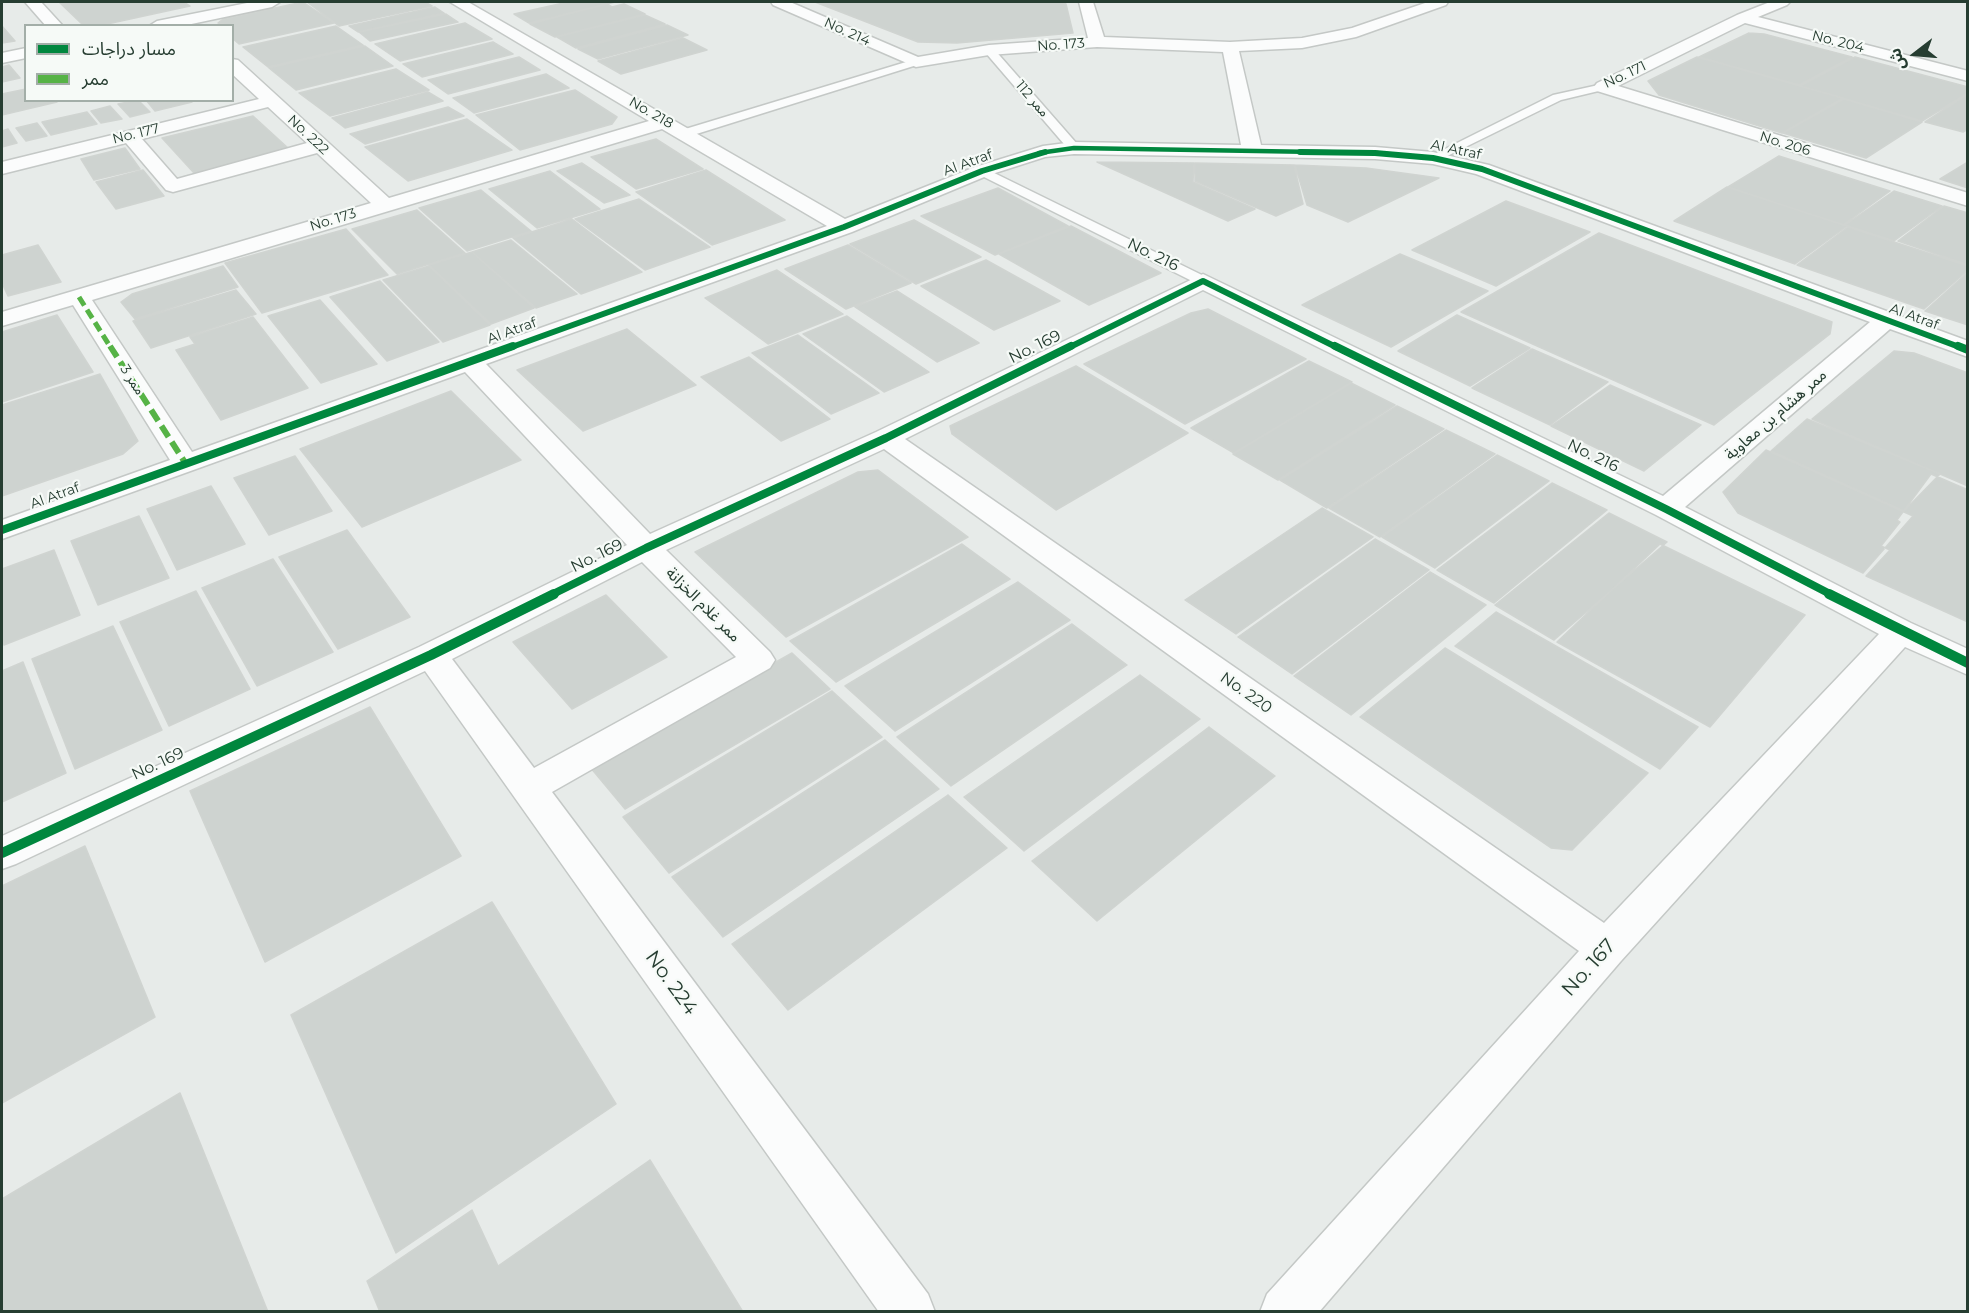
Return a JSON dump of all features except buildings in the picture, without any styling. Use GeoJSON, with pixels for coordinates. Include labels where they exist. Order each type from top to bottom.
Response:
{"type":"FeatureCollection","features":[{"type":"Feature","properties":{"kind":"street"},"geometry":{"type":"LineString","coordinates":[[33,2],[53,24]]}},
{"type":"Feature","properties":{"kind":"street"},"geometry":{"type":"LineString","coordinates":[[173,24],[272,2]]}},
{"type":"Feature","properties":{"kind":"street","name":"No. 218"},"geometry":{"type":"LineString","coordinates":[[458,2],[844,226]]}},
{"type":"Feature","properties":{"kind":"street","name":"No. 214"},"geometry":{"type":"LineString","coordinates":[[778,2],[916,62]]}},
{"type":"Feature","properties":{"kind":"street"},"geometry":{"type":"LineString","coordinates":[[1086,2],[1097,42]]}},
{"type":"Feature","properties":{"kind":"street","name":"No. 171"},"geometry":{"type":"LineString","coordinates":[[1604,87],[1743,18],[1782,2]]}},
{"type":"Feature","properties":{"kind":"street","name":"No. 173"},"geometry":{"type":"LineString","coordinates":[[916,62],[989,50],[1097,42],[1230,47],[1302,43],[1356,32],[1429,3]]}},
{"type":"Feature","properties":{"kind":"street","name":"No. 204"},"geometry":{"type":"LineString","coordinates":[[1743,18],[1968,76]]}},
{"type":"Feature","properties":{"kind":"street"},"geometry":{"type":"LineString","coordinates":[[1230,47],[1252,150]]}},
{"type":"Feature","properties":{"kind":"street"},"geometry":{"type":"LineString","coordinates":[[2,58],[24,53]]}},
{"type":"Feature","properties":{"kind":"street","name":"No. 222"},"geometry":{"type":"LineString","coordinates":[[234,66],[385,205]]}},
{"type":"Feature","properties":{"kind":"street","name":"No. 206"},"geometry":{"type":"LineString","coordinates":[[1604,87],[1968,200]]}},
{"type":"Feature","properties":{"kind":"street","name":"No. 177"},"geometry":{"type":"LineString","coordinates":[[2,168],[270,101]]}},
{"type":"Feature","properties":{"kind":"street","name":"No. 173"},"geometry":{"type":"LineString","coordinates":[[2,319],[666,122]]}},
{"type":"Feature","properties":{"kind":"street"},"geometry":{"type":"LineString","coordinates":[[130,136],[173,186],[319,146]]}},
{"type":"Feature","properties":{"kind":"street","name":"Al Atraf"},"geometry":{"type":"LineString","coordinates":[[2,530],[844,226],[982,171],[1043,152],[1074,148],[1375,153],[1433,158],[1482,169],[1968,350]]}},
{"type":"Feature","properties":{"kind":"street","name":"No. 169"},"geometry":{"type":"LineString","coordinates":[[2,853],[432,655],[646,548],[886,438],[1203,281]]}},
{"type":"Feature","properties":{"kind":"street","name":"No. 216"},"geometry":{"type":"LineString","coordinates":[[1203,281],[1666,509],[1900,631],[1968,663]]}},
{"type":"Feature","properties":{"kind":"street","name":"ممر 3"},"geometry":{"type":"LineString","coordinates":[[79,297],[186,464]]}},
{"type":"Feature","properties":{"kind":"street","name":"ممر هشام بن معاوية"},"geometry":{"type":"LineString","coordinates":[[1666,509],[1885,321]]}},
{"type":"Feature","properties":{"kind":"street","name":"ممر غلام الخزانة"},"geometry":{"type":"LineString","coordinates":[[469,361],[646,548],[758,660],[529,788]]}},
{"type":"Feature","properties":{"kind":"street","name":"No. 220"},"geometry":{"type":"LineString","coordinates":[[886,438],[1607,948]]}},
{"type":"Feature","properties":{"kind":"street","name":"No. 167"},"geometry":{"type":"LineString","coordinates":[[1285,1311],[1607,948],[1900,631]]}},
{"type":"Feature","properties":{"kind":"street","name":"No. 224"},"geometry":{"type":"LineString","coordinates":[[432,655],[910,1311]]}},
{"type":"Feature","properties":{"kind":"lane","name":"ممر 112"},"geometry":{"type":"LineString","coordinates":[[989,50],[1074,148]]}},
{"type":"Feature","properties":{"kind":"lane","name":"No. 173"},"geometry":{"type":"LineString","coordinates":[[686,133],[916,62]]}},
{"type":"Feature","properties":{"kind":"lane","name":"No. 171"},"geometry":{"type":"LineString","coordinates":[[1433,158],[1557,97],[1604,87]]}},
{"type":"Feature","properties":{"kind":"lane","name":"No. 216"},"geometry":{"type":"LineString","coordinates":[[982,171],[1203,281]]}},
{"type":"Feature","properties":{"kind":"marked path"},"geometry":{"type":"LineString","coordinates":[[79,297],[186,464]]}},
{"type":"Feature","properties":{"kind":"cycle path"},"geometry":{"type":"LineString","coordinates":[[2,530],[844,227],[982,171],[1043,152],[1074,148],[1375,153],[1433,158],[1482,169],[1968,350]]}},
{"type":"Feature","properties":{"kind":"cycle path"},"geometry":{"type":"LineString","coordinates":[[2,853],[431,655],[646,548],[886,438],[1203,281],[1666,509],[1900,631],[1968,663]]}}]}
